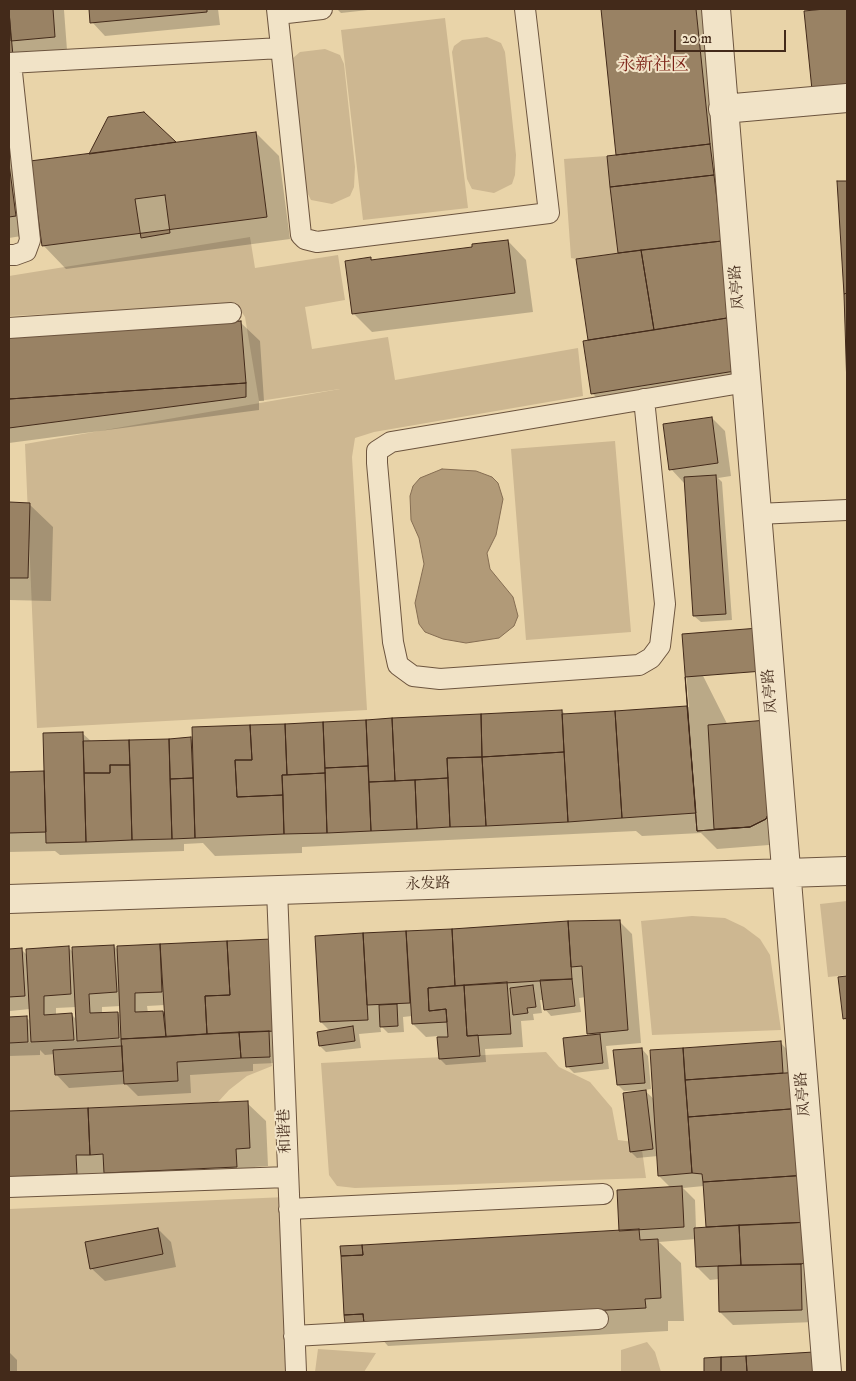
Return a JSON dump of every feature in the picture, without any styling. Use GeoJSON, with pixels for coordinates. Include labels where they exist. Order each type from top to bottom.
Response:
{"type":"FeatureCollection","features":[{"type":"Feature","properties":{"kind":"street","name":"凤亭路"},"geometry":{"type":"LineString","coordinates":[[716,9],[827,1372]]}},
{"type":"Feature","properties":{"kind":"street"},"geometry":{"type":"LineString","coordinates":[[723,109],[847,98]]}},
{"type":"Feature","properties":{"kind":"street","name":"永发路"},"geometry":{"type":"LineString","coordinates":[[9,899],[847,870]]}},
{"type":"Feature","properties":{"kind":"lane"},"geometry":{"type":"LineString","coordinates":[[322,9],[278,11],[301,235],[305,239],[317,242],[549,213],[525,9]]}},
{"type":"Feature","properties":{"kind":"lane"},"geometry":{"type":"LineString","coordinates":[[9,255],[16,255],[26,251],[30,240],[10,63],[282,48]]}},
{"type":"Feature","properties":{"kind":"lane"},"geometry":{"type":"LineString","coordinates":[[9,328],[231,313]]}},
{"type":"Feature","properties":{"kind":"lane"},"geometry":{"type":"LineString","coordinates":[[644,399],[665,604],[660,646],[652,658],[639,665],[440,679],[412,676],[398,665],[393,642],[376,463],[377,451],[391,442],[644,399],[746,382]]}},
{"type":"Feature","properties":{"kind":"lane"},"geometry":{"type":"LineString","coordinates":[[757,514],[847,510]]}},
{"type":"Feature","properties":{"kind":"lane","name":"和谐巷"},"geometry":{"type":"LineString","coordinates":[[277,890],[296,1372]]}},
{"type":"Feature","properties":{"kind":"lane"},"geometry":{"type":"LineString","coordinates":[[9,1187],[288,1177]]}},
{"type":"Feature","properties":{"kind":"lane"},"geometry":{"type":"LineString","coordinates":[[289,1209],[603,1194]]}},
{"type":"Feature","properties":{"kind":"lane"},"geometry":{"type":"LineString","coordinates":[[294,1336],[598,1319]]}},
{"type":"Feature","properties":{"kind":"shaded area"},"geometry":{"type":"Polygon","coordinates":[[[445,18],[468,208],[363,220],[341,30],[445,18]]]}},
{"type":"Feature","properties":{"kind":"shaded area"},"geometry":{"type":"Polygon","coordinates":[[[487,37],[501,43],[505,52],[516,155],[515,175],[512,184],[494,193],[472,189],[467,179],[452,52],[454,46],[462,40],[487,37]]]}},
{"type":"Feature","properties":{"kind":"shaded area"},"geometry":{"type":"Polygon","coordinates":[[[325,49],[340,55],[344,64],[355,167],[354,187],[350,196],[332,204],[311,200],[306,190],[291,63],[293,58],[300,52],[325,49]]]}},
{"type":"Feature","properties":{"kind":"shaded area"},"geometry":{"type":"Polygon","coordinates":[[[607,156],[618,253],[576,259],[571,258],[564,159],[607,156]]]}},
{"type":"Feature","properties":{"kind":"shaded area"},"geometry":{"type":"Polygon","coordinates":[[[250,237],[255,268],[338,255],[345,300],[305,307],[312,349],[388,337],[395,380],[578,348],[583,396],[374,432],[355,438],[352,457],[367,710],[37,728],[25,444],[340,389],[259,401],[245,317],[237,305],[9,316],[9,276],[250,237]]]}},
{"type":"Feature","properties":{"kind":"shaded area"},"geometry":{"type":"Polygon","coordinates":[[[615,441],[631,632],[526,640],[511,449],[615,441]]]}},
{"type":"Feature","properties":{"kind":"shaded area"},"geometry":{"type":"Polygon","coordinates":[[[442,469],[476,471],[492,477],[498,483],[503,499],[496,535],[487,553],[490,569],[513,597],[518,616],[514,626],[499,638],[466,643],[443,639],[425,632],[419,624],[415,603],[424,564],[419,538],[411,520],[410,496],[413,486],[420,478],[442,469]]]}},
{"type":"Feature","properties":{"kind":"shaded area"},"geometry":{"type":"Polygon","coordinates":[[[847,901],[847,975],[828,977],[820,904],[847,901]]]}},
{"type":"Feature","properties":{"kind":"shaded area"},"geometry":{"type":"Polygon","coordinates":[[[692,916],[725,918],[744,927],[760,939],[770,955],[781,1030],[652,1035],[641,921],[692,916]]]}},
{"type":"Feature","properties":{"kind":"shaded area"},"geometry":{"type":"Polygon","coordinates":[[[121,1039],[122,1046],[54,1050],[55,1075],[123,1071],[124,1084],[178,1081],[177,1062],[180,1061],[270,1057],[272,1066],[247,1076],[229,1090],[218,1102],[9,1111],[9,1043],[121,1039]]]}},
{"type":"Feature","properties":{"kind":"shaded area"},"geometry":{"type":"Polygon","coordinates":[[[546,1052],[559,1067],[590,1082],[612,1108],[618,1140],[641,1143],[646,1178],[355,1188],[337,1186],[329,1175],[321,1063],[546,1052]]]}},
{"type":"Feature","properties":{"kind":"shaded area"},"geometry":{"type":"Polygon","coordinates":[[[286,1197],[293,1372],[9,1372],[9,1209],[286,1197]]]}},
{"type":"Feature","properties":{"kind":"shaded area"},"geometry":{"type":"Polygon","coordinates":[[[647,1342],[655,1352],[661,1372],[621,1372],[621,1350],[647,1342]]]}},
{"type":"Feature","properties":{"kind":"shaded area"},"geometry":{"type":"Polygon","coordinates":[[[318,1349],[376,1353],[364,1372],[315,1372],[318,1349]]]}},
{"type":"Feature","properties":{"kind":"building"},"geometry":{"type":"Polygon","coordinates":[[[9,9],[53,9],[55,37],[11,41],[9,9]]]}},
{"type":"Feature","properties":{"kind":"building"},"geometry":{"type":"Polygon","coordinates":[[[89,9],[207,9],[207,12],[90,23],[89,9]]]}},
{"type":"Feature","properties":{"kind":"building"},"geometry":{"type":"Polygon","coordinates":[[[601,9],[696,9],[710,144],[616,155],[601,9]]]}},
{"type":"Feature","properties":{"kind":"building"},"geometry":{"type":"Polygon","coordinates":[[[847,9],[847,87],[812,90],[804,11],[847,9]]]}},
{"type":"Feature","properties":{"kind":"building"},"geometry":{"type":"Polygon","coordinates":[[[9,12],[13,56],[9,56],[9,12]]]}},
{"type":"Feature","properties":{"kind":"building"},"geometry":{"type":"Polygon","coordinates":[[[144,112],[176,142],[89,154],[108,117],[144,112]]]}},
{"type":"Feature","properties":{"kind":"building"},"geometry":{"type":"Polygon","coordinates":[[[256,132],[267,217],[42,246],[30,161],[256,132]]]}},
{"type":"Feature","properties":{"kind":"building"},"geometry":{"type":"Polygon","coordinates":[[[710,144],[714,175],[610,187],[607,156],[710,144]]]}},
{"type":"Feature","properties":{"kind":"building"},"geometry":{"type":"Polygon","coordinates":[[[9,164],[16,216],[9,217],[9,164]]]}},
{"type":"Feature","properties":{"kind":"building"},"geometry":{"type":"Polygon","coordinates":[[[714,175],[722,241],[618,253],[610,187],[714,175]]]}},
{"type":"Feature","properties":{"kind":"building"},"geometry":{"type":"Polygon","coordinates":[[[837,181],[847,181],[847,293],[844,294],[837,181]]]}},
{"type":"Feature","properties":{"kind":"building"},"geometry":{"type":"Polygon","coordinates":[[[165,195],[170,233],[141,238],[135,199],[165,195]]]}},
{"type":"Feature","properties":{"kind":"building"},"geometry":{"type":"Polygon","coordinates":[[[508,240],[515,293],[352,314],[345,261],[371,257],[371,260],[472,247],[472,244],[508,240]]]}},
{"type":"Feature","properties":{"kind":"building"},"geometry":{"type":"Polygon","coordinates":[[[722,241],[727,318],[654,330],[641,250],[722,241]]]}},
{"type":"Feature","properties":{"kind":"building"},"geometry":{"type":"Polygon","coordinates":[[[641,250],[654,330],[588,340],[576,259],[641,250]]]}},
{"type":"Feature","properties":{"kind":"building"},"geometry":{"type":"Polygon","coordinates":[[[847,293],[847,388],[844,294],[847,293]]]}},
{"type":"Feature","properties":{"kind":"building"},"geometry":{"type":"Polygon","coordinates":[[[727,318],[735,371],[591,394],[583,341],[727,318]]]}},
{"type":"Feature","properties":{"kind":"building"},"geometry":{"type":"Polygon","coordinates":[[[241,321],[246,383],[9,399],[9,337],[241,321]]]}},
{"type":"Feature","properties":{"kind":"building"},"geometry":{"type":"Polygon","coordinates":[[[246,383],[246,397],[9,428],[9,399],[246,383]]]}},
{"type":"Feature","properties":{"kind":"building"},"geometry":{"type":"Polygon","coordinates":[[[712,417],[718,463],[669,470],[663,424],[712,417]]]}},
{"type":"Feature","properties":{"kind":"building"},"geometry":{"type":"Polygon","coordinates":[[[716,475],[726,614],[693,616],[684,477],[716,475]]]}},
{"type":"Feature","properties":{"kind":"building"},"geometry":{"type":"Polygon","coordinates":[[[9,502],[30,503],[28,578],[9,578],[9,502]]]}},
{"type":"Feature","properties":{"kind":"building"},"geometry":{"type":"Polygon","coordinates":[[[759,628],[774,802],[766,819],[750,827],[697,831],[682,634],[759,628]]]}},
{"type":"Feature","properties":{"kind":"building"},"geometry":{"type":"Polygon","coordinates":[[[763,671],[774,802],[766,819],[750,827],[697,831],[685,677],[763,671]]]}},
{"type":"Feature","properties":{"kind":"building"},"geometry":{"type":"Polygon","coordinates":[[[687,706],[696,813],[622,818],[615,711],[687,706]]]}},
{"type":"Feature","properties":{"kind":"building"},"geometry":{"type":"Polygon","coordinates":[[[562,710],[564,752],[482,757],[481,714],[562,710]]]}},
{"type":"Feature","properties":{"kind":"building"},"geometry":{"type":"Polygon","coordinates":[[[615,711],[622,818],[568,822],[562,714],[615,711]]]}},
{"type":"Feature","properties":{"kind":"building"},"geometry":{"type":"Polygon","coordinates":[[[481,714],[482,757],[447,758],[448,778],[395,781],[392,718],[481,714]]]}},
{"type":"Feature","properties":{"kind":"building"},"geometry":{"type":"Polygon","coordinates":[[[392,718],[395,781],[369,782],[366,720],[392,718]]]}},
{"type":"Feature","properties":{"kind":"building"},"geometry":{"type":"Polygon","coordinates":[[[366,720],[368,766],[325,768],[323,722],[366,720]]]}},
{"type":"Feature","properties":{"kind":"building"},"geometry":{"type":"Polygon","coordinates":[[[767,720],[774,802],[766,819],[750,827],[714,829],[708,725],[767,720]]]}},
{"type":"Feature","properties":{"kind":"building"},"geometry":{"type":"Polygon","coordinates":[[[323,722],[325,773],[287,775],[285,724],[323,722]]]}},
{"type":"Feature","properties":{"kind":"building"},"geometry":{"type":"Polygon","coordinates":[[[285,724],[287,775],[282,775],[283,795],[237,797],[235,760],[252,760],[250,725],[285,724]]]}},
{"type":"Feature","properties":{"kind":"building"},"geometry":{"type":"Polygon","coordinates":[[[250,725],[252,760],[235,760],[237,797],[283,795],[284,834],[195,838],[192,727],[250,725]]]}},
{"type":"Feature","properties":{"kind":"building"},"geometry":{"type":"Polygon","coordinates":[[[83,732],[86,842],[46,843],[43,733],[83,732]]]}},
{"type":"Feature","properties":{"kind":"building"},"geometry":{"type":"Polygon","coordinates":[[[191,737],[193,778],[170,779],[169,739],[191,737]]]}},
{"type":"Feature","properties":{"kind":"building"},"geometry":{"type":"Polygon","coordinates":[[[169,739],[172,839],[132,840],[129,740],[169,739]]]}},
{"type":"Feature","properties":{"kind":"building"},"geometry":{"type":"Polygon","coordinates":[[[129,740],[130,765],[110,765],[110,773],[84,773],[83,741],[129,740]]]}},
{"type":"Feature","properties":{"kind":"building"},"geometry":{"type":"Polygon","coordinates":[[[564,752],[568,822],[486,826],[482,757],[564,752]]]}},
{"type":"Feature","properties":{"kind":"building"},"geometry":{"type":"Polygon","coordinates":[[[482,757],[486,826],[450,827],[447,758],[482,757]]]}},
{"type":"Feature","properties":{"kind":"building"},"geometry":{"type":"Polygon","coordinates":[[[110,765],[130,765],[132,840],[86,842],[84,773],[110,773],[110,765]]]}},
{"type":"Feature","properties":{"kind":"building"},"geometry":{"type":"Polygon","coordinates":[[[368,766],[371,831],[327,833],[325,768],[368,766]]]}},
{"type":"Feature","properties":{"kind":"building"},"geometry":{"type":"Polygon","coordinates":[[[44,771],[46,832],[9,833],[9,772],[44,771]]]}},
{"type":"Feature","properties":{"kind":"building"},"geometry":{"type":"Polygon","coordinates":[[[325,773],[327,833],[284,834],[282,775],[325,773]]]}},
{"type":"Feature","properties":{"kind":"building"},"geometry":{"type":"Polygon","coordinates":[[[193,778],[195,838],[172,839],[170,779],[193,778]]]}},
{"type":"Feature","properties":{"kind":"building"},"geometry":{"type":"Polygon","coordinates":[[[448,778],[450,827],[417,829],[415,780],[448,778]]]}},
{"type":"Feature","properties":{"kind":"building"},"geometry":{"type":"Polygon","coordinates":[[[415,780],[417,829],[371,831],[369,782],[415,780]]]}},
{"type":"Feature","properties":{"kind":"building"},"geometry":{"type":"Polygon","coordinates":[[[620,920],[628,1030],[587,1034],[582,966],[571,967],[568,921],[620,920]]]}},
{"type":"Feature","properties":{"kind":"building"},"geometry":{"type":"Polygon","coordinates":[[[568,921],[572,979],[455,986],[452,929],[568,921]]]}},
{"type":"Feature","properties":{"kind":"building"},"geometry":{"type":"Polygon","coordinates":[[[452,929],[455,986],[428,988],[429,1011],[446,1009],[447,1022],[412,1024],[406,931],[452,929]]]}},
{"type":"Feature","properties":{"kind":"building"},"geometry":{"type":"Polygon","coordinates":[[[406,931],[410,1003],[367,1005],[363,933],[406,931]]]}},
{"type":"Feature","properties":{"kind":"building"},"geometry":{"type":"Polygon","coordinates":[[[363,933],[368,1020],[320,1022],[315,936],[363,933]]]}},
{"type":"Feature","properties":{"kind":"building"},"geometry":{"type":"Polygon","coordinates":[[[272,939],[276,1031],[207,1034],[205,996],[230,995],[227,941],[272,939]]]}},
{"type":"Feature","properties":{"kind":"building"},"geometry":{"type":"Polygon","coordinates":[[[227,941],[230,995],[205,996],[207,1034],[166,1037],[160,944],[227,941]]]}},
{"type":"Feature","properties":{"kind":"building"},"geometry":{"type":"Polygon","coordinates":[[[160,944],[162,992],[135,993],[135,1012],[163,1011],[166,1037],[121,1039],[117,946],[160,944]]]}},
{"type":"Feature","properties":{"kind":"building"},"geometry":{"type":"Polygon","coordinates":[[[114,945],[117,992],[89,994],[90,1013],[118,1012],[119,1038],[77,1041],[72,947],[114,945]]]}},
{"type":"Feature","properties":{"kind":"building"},"geometry":{"type":"Polygon","coordinates":[[[69,946],[71,994],[44,996],[44,1015],[72,1013],[74,1040],[31,1042],[26,949],[69,946]]]}},
{"type":"Feature","properties":{"kind":"building"},"geometry":{"type":"Polygon","coordinates":[[[22,948],[25,996],[9,997],[9,949],[22,948]]]}},
{"type":"Feature","properties":{"kind":"building"},"geometry":{"type":"Polygon","coordinates":[[[847,976],[847,1018],[843,1019],[838,977],[847,976]]]}},
{"type":"Feature","properties":{"kind":"building"},"geometry":{"type":"Polygon","coordinates":[[[572,979],[575,1006],[544,1010],[540,980],[572,979]]]}},
{"type":"Feature","properties":{"kind":"building"},"geometry":{"type":"Polygon","coordinates":[[[507,982],[511,1034],[467,1036],[464,985],[507,982]]]}},
{"type":"Feature","properties":{"kind":"building"},"geometry":{"type":"Polygon","coordinates":[[[464,985],[467,1036],[478,1035],[480,1056],[439,1059],[437,1037],[448,1037],[446,1009],[429,1011],[428,988],[464,985]]]}},
{"type":"Feature","properties":{"kind":"building"},"geometry":{"type":"Polygon","coordinates":[[[533,985],[536,1007],[527,1008],[528,1013],[513,1015],[510,988],[533,985]]]}},
{"type":"Feature","properties":{"kind":"building"},"geometry":{"type":"Polygon","coordinates":[[[397,1004],[398,1026],[380,1027],[379,1005],[397,1004]]]}},
{"type":"Feature","properties":{"kind":"building"},"geometry":{"type":"Polygon","coordinates":[[[27,1016],[28,1042],[9,1043],[9,1017],[27,1016]]]}},
{"type":"Feature","properties":{"kind":"building"},"geometry":{"type":"Polygon","coordinates":[[[353,1026],[355,1041],[319,1046],[317,1032],[353,1026]]]}},
{"type":"Feature","properties":{"kind":"building"},"geometry":{"type":"Polygon","coordinates":[[[269,1031],[270,1057],[241,1058],[239,1032],[269,1031]]]}},
{"type":"Feature","properties":{"kind":"building"},"geometry":{"type":"Polygon","coordinates":[[[239,1032],[241,1058],[177,1062],[178,1081],[124,1084],[121,1039],[239,1032]]]}},
{"type":"Feature","properties":{"kind":"building"},"geometry":{"type":"Polygon","coordinates":[[[600,1034],[603,1063],[566,1067],[563,1038],[600,1034]]]}},
{"type":"Feature","properties":{"kind":"building"},"geometry":{"type":"Polygon","coordinates":[[[781,1041],[783,1073],[685,1080],[683,1048],[781,1041]]]}},
{"type":"Feature","properties":{"kind":"building"},"geometry":{"type":"Polygon","coordinates":[[[122,1046],[123,1071],[55,1075],[53,1050],[122,1046]]]}},
{"type":"Feature","properties":{"kind":"building"},"geometry":{"type":"Polygon","coordinates":[[[642,1048],[645,1083],[617,1085],[613,1050],[642,1048]]]}},
{"type":"Feature","properties":{"kind":"building"},"geometry":{"type":"Polygon","coordinates":[[[683,1048],[692,1173],[658,1176],[650,1050],[683,1048]]]}},
{"type":"Feature","properties":{"kind":"building"},"geometry":{"type":"Polygon","coordinates":[[[800,1072],[803,1108],[688,1117],[685,1080],[800,1072]]]}},
{"type":"Feature","properties":{"kind":"building"},"geometry":{"type":"Polygon","coordinates":[[[646,1090],[653,1149],[630,1152],[623,1093],[646,1090]]]}},
{"type":"Feature","properties":{"kind":"building"},"geometry":{"type":"Polygon","coordinates":[[[248,1101],[250,1148],[236,1149],[237,1167],[104,1173],[103,1154],[90,1155],[88,1108],[248,1101]]]}},
{"type":"Feature","properties":{"kind":"building"},"geometry":{"type":"Polygon","coordinates":[[[88,1108],[90,1155],[76,1155],[77,1174],[9,1177],[9,1111],[88,1108]]]}},
{"type":"Feature","properties":{"kind":"building"},"geometry":{"type":"Polygon","coordinates":[[[803,1108],[808,1175],[703,1182],[702,1174],[692,1173],[688,1117],[803,1108]]]}},
{"type":"Feature","properties":{"kind":"building"},"geometry":{"type":"Polygon","coordinates":[[[808,1175],[811,1222],[706,1227],[703,1182],[808,1175]]]}},
{"type":"Feature","properties":{"kind":"building"},"geometry":{"type":"Polygon","coordinates":[[[682,1186],[684,1227],[619,1231],[617,1190],[682,1186]]]}},
{"type":"Feature","properties":{"kind":"building"},"geometry":{"type":"Polygon","coordinates":[[[811,1222],[813,1261],[801,1264],[741,1265],[739,1225],[811,1222]]]}},
{"type":"Feature","properties":{"kind":"building"},"geometry":{"type":"Polygon","coordinates":[[[739,1225],[741,1265],[696,1267],[694,1228],[739,1225]]]}},
{"type":"Feature","properties":{"kind":"building"},"geometry":{"type":"Polygon","coordinates":[[[158,1228],[163,1254],[90,1269],[85,1242],[158,1228]]]}},
{"type":"Feature","properties":{"kind":"building"},"geometry":{"type":"Polygon","coordinates":[[[639,1229],[640,1240],[658,1239],[661,1298],[645,1299],[646,1308],[364,1323],[363,1314],[344,1315],[341,1256],[363,1255],[362,1245],[639,1229]]]}},
{"type":"Feature","properties":{"kind":"building"},"geometry":{"type":"Polygon","coordinates":[[[362,1245],[363,1255],[341,1256],[340,1246],[362,1245]]]}},
{"type":"Feature","properties":{"kind":"building"},"geometry":{"type":"Polygon","coordinates":[[[801,1264],[802,1310],[719,1312],[718,1266],[801,1264]]]}},
{"type":"Feature","properties":{"kind":"building"},"geometry":{"type":"Polygon","coordinates":[[[363,1314],[364,1323],[345,1324],[344,1315],[363,1314]]]}},
{"type":"Feature","properties":{"kind":"building"},"geometry":{"type":"Polygon","coordinates":[[[814,1352],[815,1372],[747,1372],[746,1356],[814,1352]]]}},
{"type":"Feature","properties":{"kind":"building"},"geometry":{"type":"Polygon","coordinates":[[[746,1356],[747,1372],[721,1372],[721,1357],[746,1356]]]}},
{"type":"Feature","properties":{"kind":"building"},"geometry":{"type":"Polygon","coordinates":[[[721,1357],[721,1372],[704,1372],[704,1358],[721,1357]]]}},
{"type":"Feature","properties":{"kind":"district","name":"永新社区"},"geometry":{"type":"Point","coordinates":[653,66]}}]}
